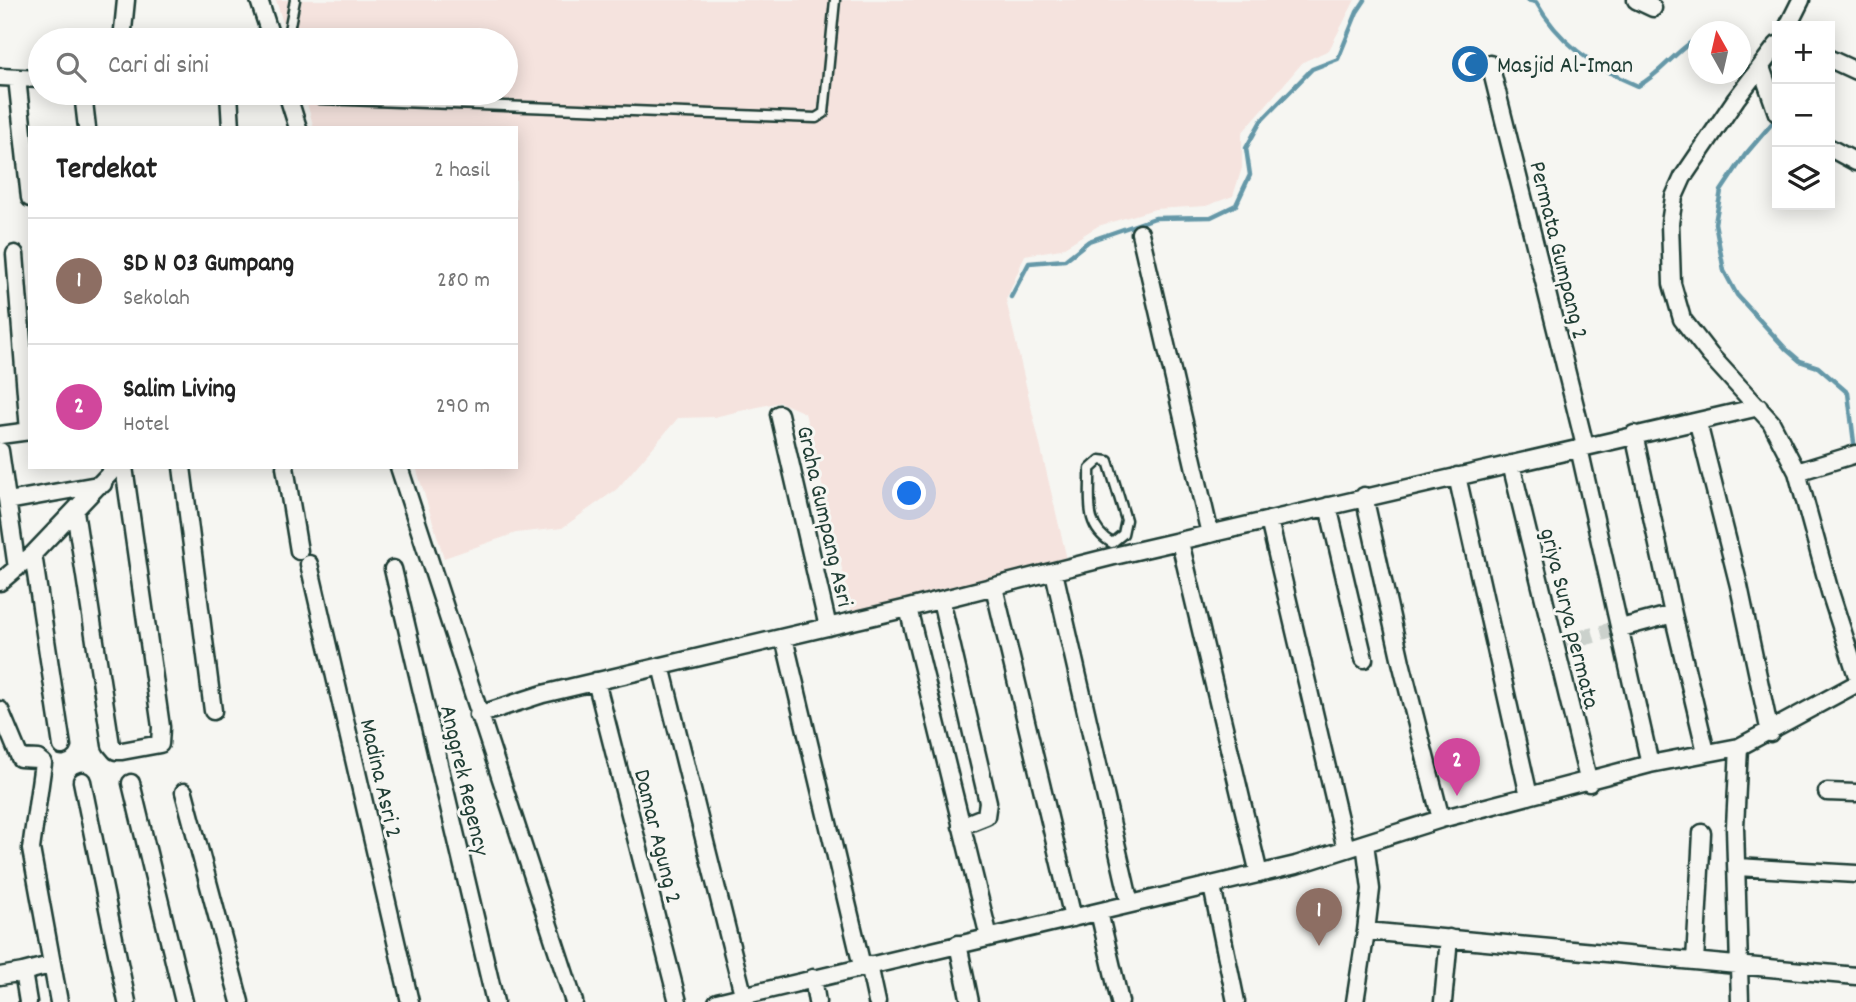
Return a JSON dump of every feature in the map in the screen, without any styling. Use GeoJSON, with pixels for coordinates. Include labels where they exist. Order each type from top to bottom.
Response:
{"type":"FeatureCollection","features":[{"type":"Feature","properties":{"kind":"street"},"geometry":{"type":"LineString","coordinates":[[123,28],[125,0]]}},
{"type":"Feature","properties":{"kind":"street"},"geometry":{"type":"LineString","coordinates":[[259,0],[268,28]]}},
{"type":"Feature","properties":{"kind":"street"},"geometry":{"type":"LineString","coordinates":[[1636,0],[1653,8]]}},
{"type":"Feature","properties":{"kind":"street"},"geometry":{"type":"LineString","coordinates":[[1790,21],[1801,0]]}},
{"type":"Feature","properties":{"kind":"street"},"geometry":{"type":"LineString","coordinates":[[1772,52],[1684,177],[1674,197],[1670,223],[1672,285],[1676,306],[1691,332],[1771,422],[1797,472],[1856,673]]}},
{"type":"Feature","properties":{"kind":"street"},"geometry":{"type":"LineString","coordinates":[[1835,61],[1856,71]]}},
{"type":"Feature","properties":{"kind":"street","name":"Permata Gumpang 2"},"geometry":{"type":"LineString","coordinates":[[1490,64],[1582,447],[1650,764]]}},
{"type":"Feature","properties":{"kind":"street"},"geometry":{"type":"LineString","coordinates":[[1760,69],[1772,100]]}},
{"type":"Feature","properties":{"kind":"street"},"geometry":{"type":"LineString","coordinates":[[0,77],[28,78]]}},
{"type":"Feature","properties":{"kind":"street"},"geometry":{"type":"LineString","coordinates":[[18,78],[28,178]]}},
{"type":"Feature","properties":{"kind":"street"},"geometry":{"type":"LineString","coordinates":[[84,105],[87,126]]}},
{"type":"Feature","properties":{"kind":"street"},"geometry":{"type":"LineString","coordinates":[[230,105],[231,126]]}},
{"type":"Feature","properties":{"kind":"street"},"geometry":{"type":"LineString","coordinates":[[291,105],[297,126]]}},
{"type":"Feature","properties":{"kind":"street"},"geometry":{"type":"LineString","coordinates":[[1835,151],[1856,162]]}},
{"type":"Feature","properties":{"kind":"street"},"geometry":{"type":"LineString","coordinates":[[1140,233],[1210,534]]}},
{"type":"Feature","properties":{"kind":"street"},"geometry":{"type":"LineString","coordinates":[[15,254],[28,418]]}},
{"type":"Feature","properties":{"kind":"street"},"geometry":{"type":"LineString","coordinates":[[478,715],[543,694],[1054,572],[1113,549],[1180,542],[1364,496],[1634,434],[1698,423],[1759,407]]}},
{"type":"Feature","properties":{"kind":"street","name":"Graha Gumpang Asri"},"geometry":{"type":"LineString","coordinates":[[779,414],[828,627]]}},
{"type":"Feature","properties":{"kind":"street"},"geometry":{"type":"LineString","coordinates":[[1698,423],[1739,586],[1770,733]]}},
{"type":"Feature","properties":{"kind":"street"},"geometry":{"type":"LineString","coordinates":[[0,435],[28,431]]}},
{"type":"Feature","properties":{"kind":"street"},"geometry":{"type":"LineString","coordinates":[[1634,434],[1706,752]]}},
{"type":"Feature","properties":{"kind":"street"},"geometry":{"type":"LineString","coordinates":[[0,451],[17,568]]}},
{"type":"Feature","properties":{"kind":"street"},"geometry":{"type":"LineString","coordinates":[[1797,472],[1852,455]]}},
{"type":"Feature","properties":{"kind":"street","name":"griya Surya permata"},"geometry":{"type":"LineString","coordinates":[[1511,464],[1589,783]]}},
{"type":"Feature","properties":{"kind":"street"},"geometry":{"type":"LineString","coordinates":[[0,582],[33,554],[114,469]]}},
{"type":"Feature","properties":{"kind":"street"},"geometry":{"type":"LineString","coordinates":[[75,511],[111,745],[116,751],[122,751],[160,744],[161,727],[124,469]]}},
{"type":"Feature","properties":{"kind":"street"},"geometry":{"type":"LineString","coordinates":[[183,469],[213,711]]}},
{"type":"Feature","properties":{"kind":"street","name":"Madina Asri 2"},"geometry":{"type":"LineString","coordinates":[[285,469],[410,1002]]}},
{"type":"Feature","properties":{"kind":"street"},"geometry":{"type":"LineString","coordinates":[[400,469],[573,1002]]}},
{"type":"Feature","properties":{"kind":"street"},"geometry":{"type":"LineString","coordinates":[[1457,476],[1528,796]]}},
{"type":"Feature","properties":{"kind":"street"},"geometry":{"type":"LineString","coordinates":[[8,501],[103,484]]}},
{"type":"Feature","properties":{"kind":"street"},"geometry":{"type":"LineString","coordinates":[[1364,496],[1401,662],[1441,819]]}},
{"type":"Feature","properties":{"kind":"street"},"geometry":{"type":"LineString","coordinates":[[1328,506],[1364,659]]}},
{"type":"Feature","properties":{"kind":"street"},"geometry":{"type":"LineString","coordinates":[[1269,520],[1346,849]]}},
{"type":"Feature","properties":{"kind":"street"},"geometry":{"type":"LineString","coordinates":[[1180,542],[1259,874]]}},
{"type":"Feature","properties":{"kind":"street"},"geometry":{"type":"LineString","coordinates":[[33,554],[62,747]]}},
{"type":"Feature","properties":{"kind":"street","name":"Anggrek Regency"},"geometry":{"type":"LineString","coordinates":[[393,569],[495,1002]]}},
{"type":"Feature","properties":{"kind":"street"},"geometry":{"type":"LineString","coordinates":[[1054,572],[1130,904]]}},
{"type":"Feature","properties":{"kind":"street"},"geometry":{"type":"LineString","coordinates":[[995,587],[1073,918]]}},
{"type":"Feature","properties":{"kind":"street"},"geometry":{"type":"LineString","coordinates":[[942,600],[988,802],[986,817],[961,827]]}},
{"type":"Feature","properties":{"kind":"street"},"geometry":{"type":"LineString","coordinates":[[908,608],[989,937]]}},
{"type":"Feature","properties":{"kind":"street"},"geometry":{"type":"LineString","coordinates":[[1621,628],[1673,614]]}},
{"type":"Feature","properties":{"kind":"street"},"geometry":{"type":"LineString","coordinates":[[784,638],[865,965],[877,1002]]}},
{"type":"Feature","properties":{"kind":"street"},"geometry":{"type":"LineString","coordinates":[[661,666],[745,998]]}},
{"type":"Feature","properties":{"kind":"street","name":"Damar Agung 2"},"geometry":{"type":"LineString","coordinates":[[596,681],[678,1002]]}},
{"type":"Feature","properties":{"kind":"street"},"geometry":{"type":"LineString","coordinates":[[717,1002],[745,998],[865,965],[1212,886],[1528,796],[1589,783],[1650,764],[1740,747],[1856,684]]}},
{"type":"Feature","properties":{"kind":"street"},"geometry":{"type":"LineString","coordinates":[[0,710],[20,758],[38,759],[43,763],[31,849],[50,965],[59,1002]]}},
{"type":"Feature","properties":{"kind":"street"},"geometry":{"type":"LineString","coordinates":[[1740,747],[1737,867],[1737,965],[1740,1002]]}},
{"type":"Feature","properties":{"kind":"street"},"geometry":{"type":"LineString","coordinates":[[82,781],[127,1002]]}},
{"type":"Feature","properties":{"kind":"street"},"geometry":{"type":"LineString","coordinates":[[131,783],[184,1002]]}},
{"type":"Feature","properties":{"kind":"street"},"geometry":{"type":"LineString","coordinates":[[184,792],[240,1002]]}},
{"type":"Feature","properties":{"kind":"street"},"geometry":{"type":"LineString","coordinates":[[1827,792],[1856,793]]}},
{"type":"Feature","properties":{"kind":"street"},"geometry":{"type":"LineString","coordinates":[[1695,961],[1702,832]]}},
{"type":"Feature","properties":{"kind":"street"},"geometry":{"type":"LineString","coordinates":[[1355,1002],[1371,889],[1365,843]]}},
{"type":"Feature","properties":{"kind":"street"},"geometry":{"type":"LineString","coordinates":[[1737,867],[1856,874]]}},
{"type":"Feature","properties":{"kind":"street"},"geometry":{"type":"LineString","coordinates":[[1212,886],[1236,1002]]}},
{"type":"Feature","properties":{"kind":"street"},"geometry":{"type":"LineString","coordinates":[[1099,912],[1121,1002]]}},
{"type":"Feature","properties":{"kind":"street"},"geometry":{"type":"LineString","coordinates":[[1366,931],[1856,976]]}},
{"type":"Feature","properties":{"kind":"street"},"geometry":{"type":"LineString","coordinates":[[1443,1002],[1449,938]]}},
{"type":"Feature","properties":{"kind":"street"},"geometry":{"type":"LineString","coordinates":[[958,944],[970,1002]]}},
{"type":"Feature","properties":{"kind":"street"},"geometry":{"type":"LineString","coordinates":[[0,976],[50,965]]}},
{"type":"Feature","properties":{"kind":"street"},"geometry":{"type":"LineString","coordinates":[[23,972],[28,1002]]}},
{"type":"Feature","properties":{"kind":"street"},"geometry":{"type":"LineString","coordinates":[[813,978],[817,1002]]}},
{"type":"Feature","properties":{"kind":"lane"},"geometry":{"type":"LineString","coordinates":[[289,28],[295,0]]}},
{"type":"Feature","properties":{"kind":"lane"},"geometry":{"type":"LineString","coordinates":[[477,105],[816,118],[824,113],[835,0]]}},
{"type":"Feature","properties":{"kind":"lane"},"geometry":{"type":"LineString","coordinates":[[1100,460],[1108,461],[1126,520],[1123,534],[1113,549],[1098,534],[1092,518],[1090,469],[1100,460]]}},
{"type":"Feature","properties":{"kind":"shaded area"},"geometry":{"type":"Polygon","coordinates":[[[276,0],[1355,0],[1329,50],[1303,62],[1242,133],[1242,168],[1233,196],[1206,206],[1155,209],[1098,226],[1061,249],[1025,255],[1006,300],[1069,568],[854,620],[805,413],[780,402],[714,417],[678,418],[617,489],[562,528],[516,533],[444,558],[417,469],[518,469],[518,126],[313,126],[307,105],[518,105],[518,28],[284,28],[276,0]]]}},
{"type":"Feature","properties":{"kind":"waterway"},"geometry":{"type":"LineString","coordinates":[[1011,297],[1029,263],[1065,260],[1089,241],[1155,218],[1211,217],[1236,205],[1250,175],[1246,148],[1261,121],[1312,69],[1338,59],[1357,12],[1365,0]]}},
{"type":"Feature","properties":{"kind":"waterway"},"geometry":{"type":"LineString","coordinates":[[1527,0],[1536,2],[1556,30],[1580,53],[1593,63],[1638,86],[1688,45]]}},
{"type":"Feature","properties":{"kind":"waterway"},"geometry":{"type":"LineString","coordinates":[[1772,123],[1745,155],[1721,191],[1715,223],[1724,271],[1737,295],[1786,349],[1800,361],[1818,367],[1848,393],[1855,451]]}},
{"type":"Feature","properties":{"kind":"tunnel"},"geometry":{"type":"LineString","coordinates":[[1555,645],[1621,628]]}},
{"type":"Feature","properties":{"kind":"place","name":"Masjid Al-Iman"},"geometry":{"type":"Point","coordinates":[1470,64]}},
{"type":"Feature","properties":{"kind":"place","name":"Salim Living"},"geometry":{"type":"Point","coordinates":[1457,796]}},
{"type":"Feature","properties":{"kind":"place","name":"SD N 03 Gumpang"},"geometry":{"type":"Point","coordinates":[1319,946]}}]}
